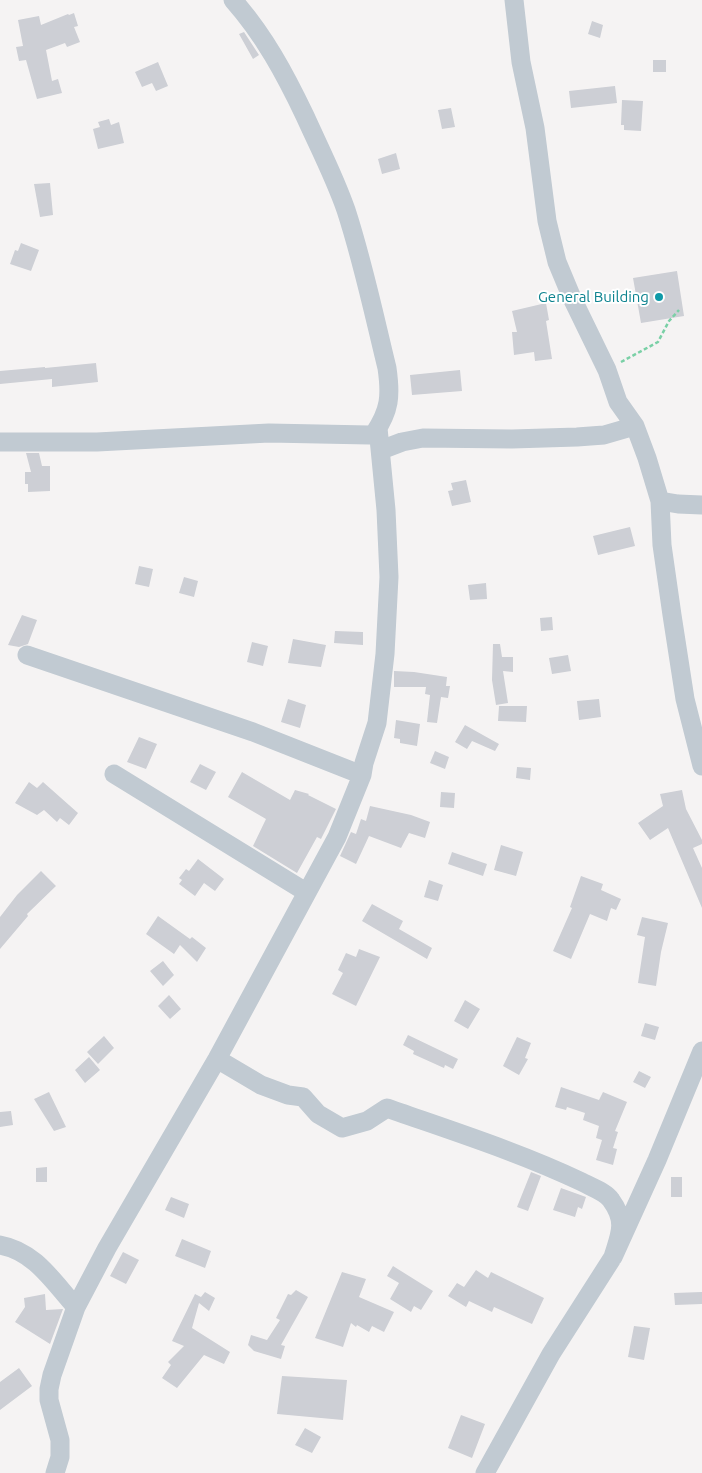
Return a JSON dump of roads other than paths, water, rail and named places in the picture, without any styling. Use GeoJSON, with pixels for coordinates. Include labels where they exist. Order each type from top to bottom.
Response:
{"type":"FeatureCollection","features":[{"type":"Feature","properties":{"kind":"street"},"geometry":{"type":"LineString","coordinates":[[0,442],[97,442],[298,432],[370,435],[374,434],[386,414],[388,376],[364,270],[346,210],[334,178],[282,69],[261,34],[233,0]]}},
{"type":"Feature","properties":{"kind":"street"},"geometry":{"type":"LineString","coordinates":[[514,0],[521,62],[540,158],[541,186],[557,262],[572,298],[607,370],[618,402],[635,426],[660,501],[662,545],[679,662],[685,699],[702,766]]}},
{"type":"Feature","properties":{"kind":"street"},"geometry":{"type":"LineString","coordinates":[[380,450],[402,442],[423,438],[512,439],[577,437],[604,435],[635,426]]}},
{"type":"Feature","properties":{"kind":"street"},"geometry":{"type":"LineString","coordinates":[[55,1473],[60,1457],[60,1440],[49,1400],[49,1389],[76,1307],[107,1248],[216,1059],[337,837],[362,775],[377,723],[385,654],[389,577],[378,428]]}},
{"type":"Feature","properties":{"kind":"street"},"geometry":{"type":"LineString","coordinates":[[660,501],[702,505]]}},
{"type":"Feature","properties":{"kind":"street"},"geometry":{"type":"LineString","coordinates":[[27,655],[253,732],[362,775]]}},
{"type":"Feature","properties":{"kind":"street"},"geometry":{"type":"LineString","coordinates":[[114,774],[306,892]]}},
{"type":"Feature","properties":{"kind":"street"},"geometry":{"type":"LineString","coordinates":[[485,1473],[551,1354],[612,1256],[657,1160],[702,1051]]}},
{"type":"Feature","properties":{"kind":"street"},"geometry":{"type":"LineString","coordinates":[[216,1059],[261,1085],[288,1095],[303,1097],[318,1114],[342,1128],[366,1121],[387,1108],[547,1166],[588,1186],[610,1198],[619,1212],[622,1227],[612,1256]]}},
{"type":"Feature","properties":{"kind":"street"},"geometry":{"type":"LineString","coordinates":[[0,1245],[11,1247],[28,1256],[76,1307]]}},
{"type":"Feature","properties":{"kind":"place","name":"General Building"},"geometry":{"type":"Point","coordinates":[659,297]}}]}
